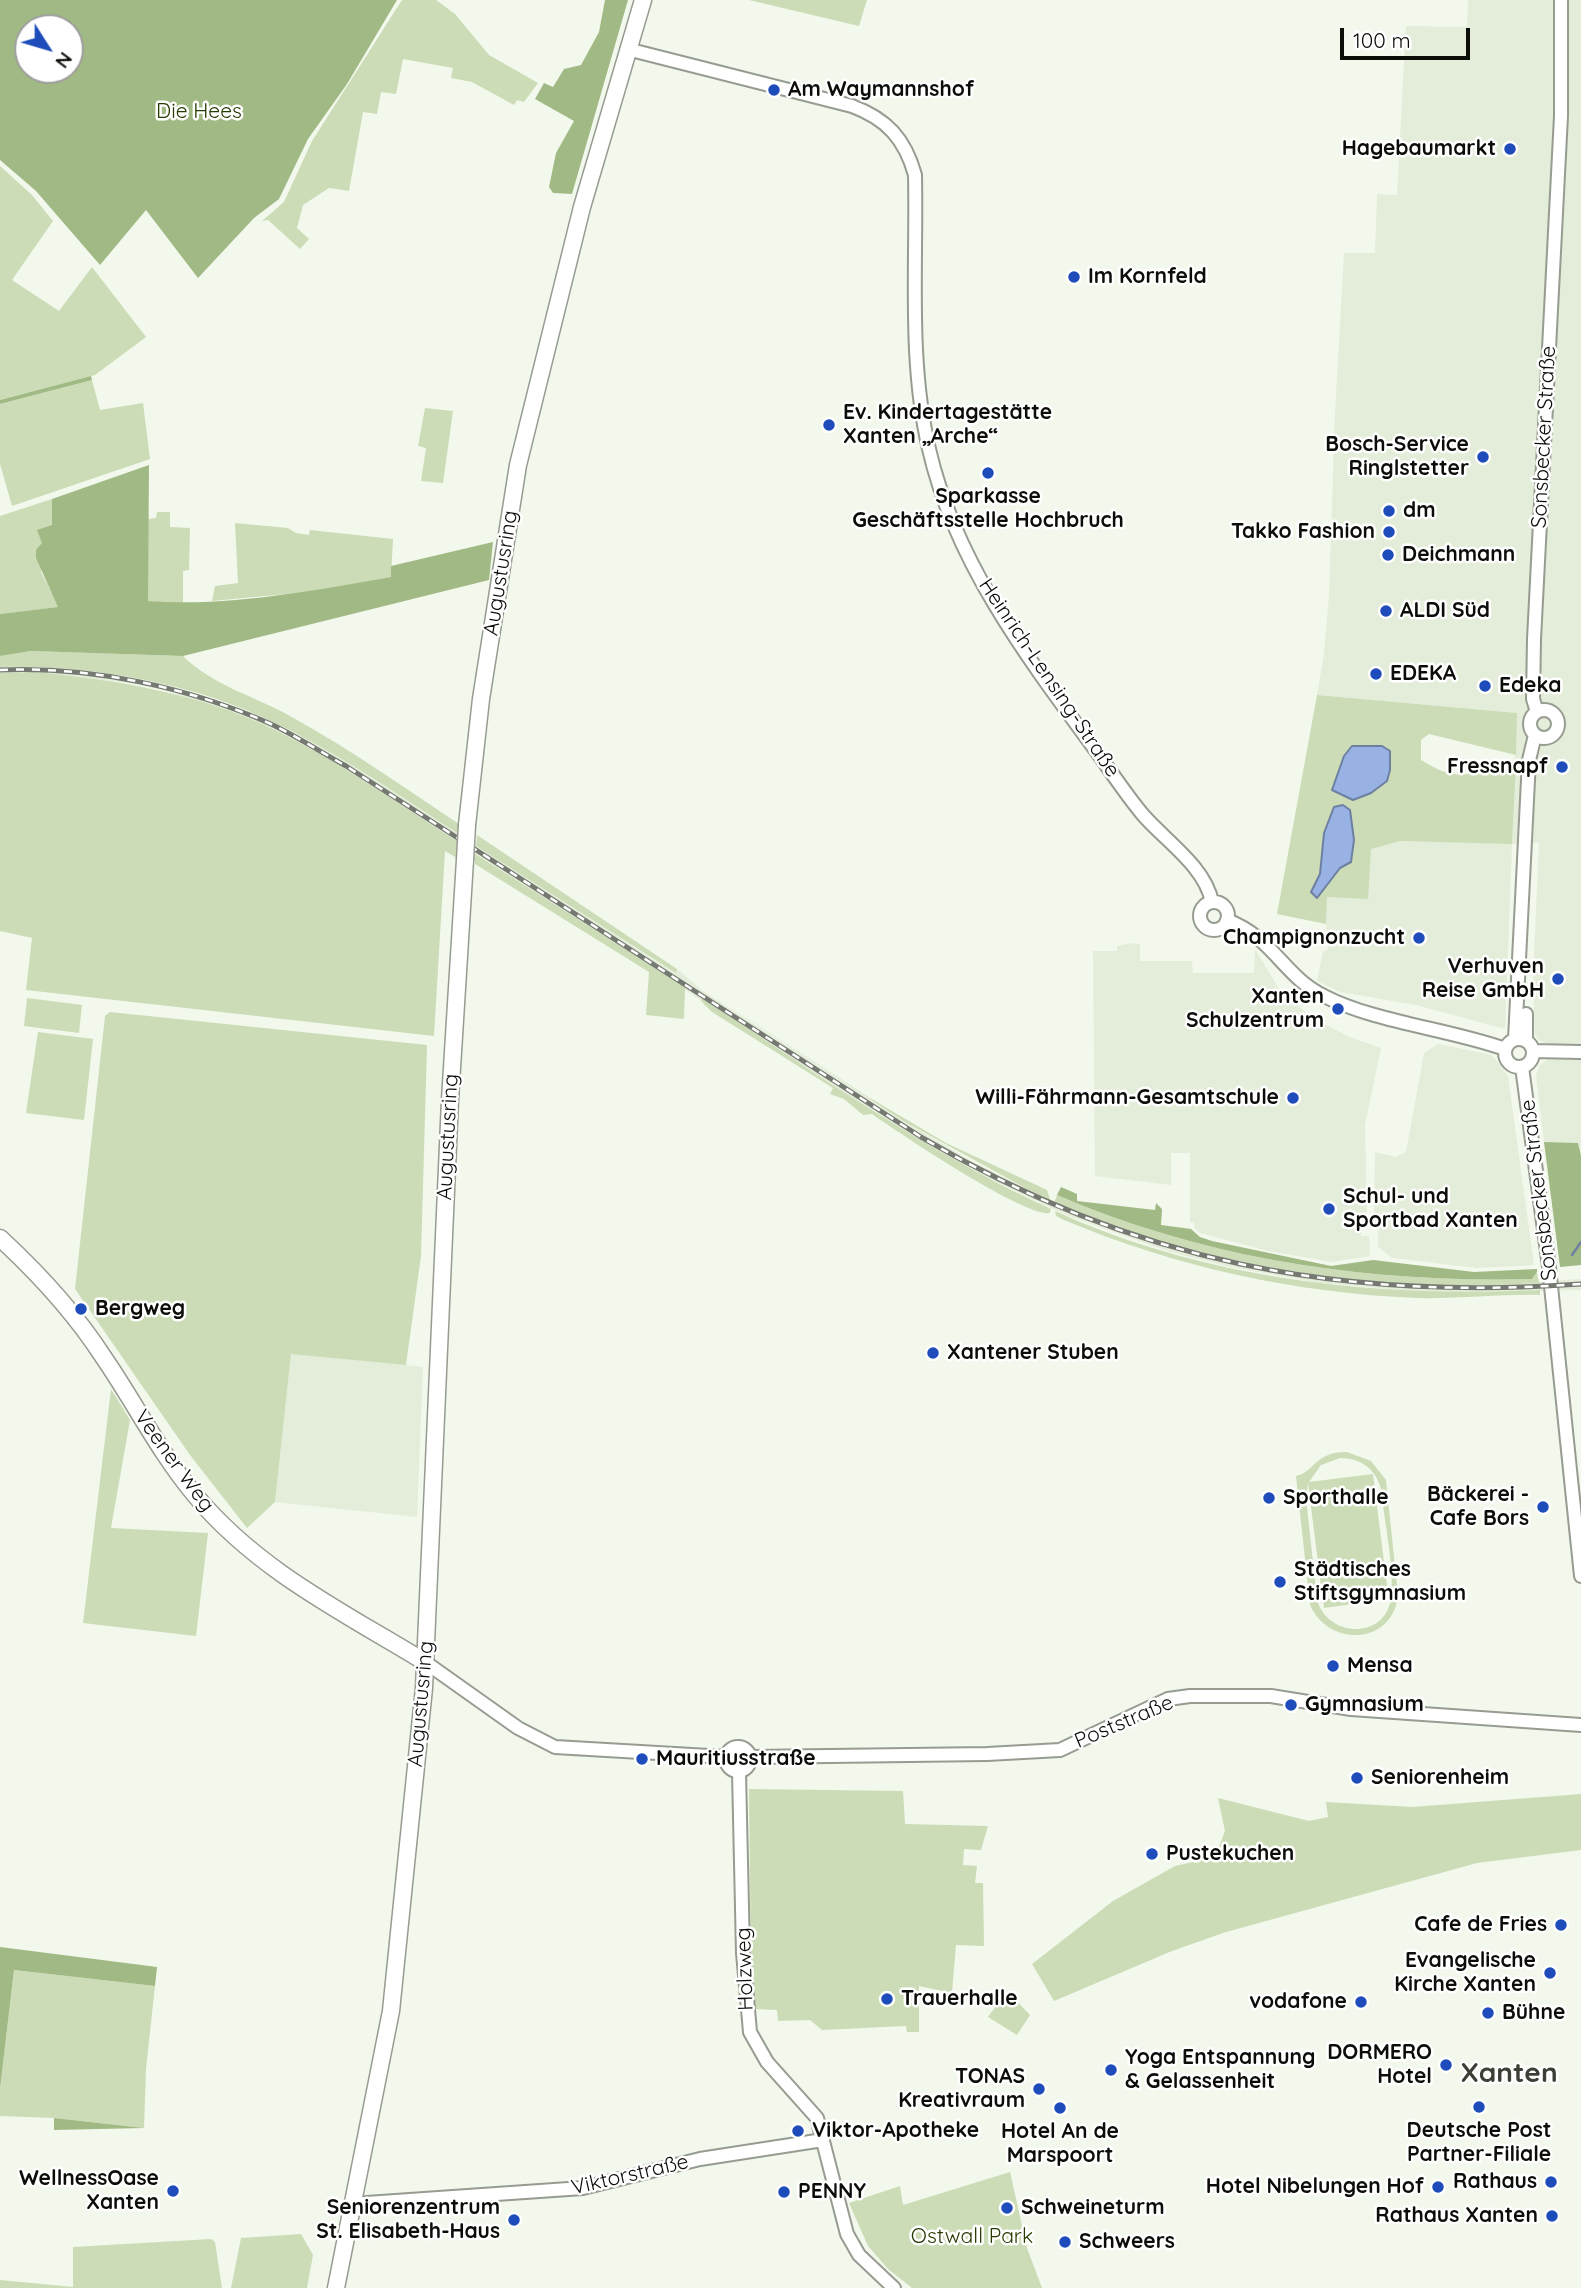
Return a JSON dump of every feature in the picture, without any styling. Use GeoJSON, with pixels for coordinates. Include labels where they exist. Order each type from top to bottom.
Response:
{"type":"FeatureCollection","features":[{"type":"Feature","properties":{"kind":"main road","name":"Augustusring"},"geometry":{"type":"LineString","coordinates":[[336,2288],[391,2011],[425,1661],[451,1087],[467,825],[481,699],[518,465],[582,207],[643,0]]}},
{"type":"Feature","properties":{"kind":"main road","name":"Veener Weg"},"geometry":{"type":"LineString","coordinates":[[0,1238],[44,1281],[83,1327],[170,1463],[220,1524],[287,1579],[425,1661]]}},
{"type":"Feature","properties":{"kind":"street","name":"Sonsbecker Straße"},"geometry":{"type":"LineString","coordinates":[[1539,737],[1554,734],[1558,723],[1553,714],[1540,711],[1533,699],[1558,161],[1561,0]]}},
{"type":"Feature","properties":{"kind":"street","name":"Heinrich-Lensing-Straße"},"geometry":{"type":"LineString","coordinates":[[627,49],[852,106],[889,125],[899,138],[911,158],[915,175],[916,338],[922,408],[929,450],[947,505],[977,574],[1024,649],[1143,815],[1205,881],[1212,902]]}},
{"type":"Feature","properties":{"kind":"street","name":"Sonsbecker Straße"},"geometry":{"type":"LineString","coordinates":[[1539,737],[1530,723],[1540,711]]}},
{"type":"Feature","properties":{"kind":"street","name":"Sonsbecker Straße"},"geometry":{"type":"LineString","coordinates":[[1525,1044],[1530,754],[1539,737]]}},
{"type":"Feature","properties":{"kind":"street"},"geometry":{"type":"LineString","coordinates":[[1212,902],[1225,907],[1227,920],[1217,930],[1204,926],[1199,918],[1201,909],[1212,902]]}},
{"type":"Feature","properties":{"kind":"street"},"geometry":{"type":"LineString","coordinates":[[1227,920],[1259,936],[1296,976],[1324,996],[1352,1008],[1505,1049],[1525,1044],[1581,1052]]}},
{"type":"Feature","properties":{"kind":"street"},"geometry":{"type":"LineString","coordinates":[[1505,1049],[1509,1063],[1522,1067],[1532,1060],[1525,1044]]}},
{"type":"Feature","properties":{"kind":"street","name":"Sonsbecker Straße"},"geometry":{"type":"LineString","coordinates":[[1522,1067],[1553,1312],[1581,1576]]}},
{"type":"Feature","properties":{"kind":"street","name":"Poststraße"},"geometry":{"type":"LineString","coordinates":[[425,1661],[527,1734],[555,1748],[726,1757],[734,1748],[740,1747],[751,1757],[1060,1750],[1168,1699],[1191,1696],[1271,1696],[1351,1709],[1581,1725]]}},
{"type":"Feature","properties":{"kind":"street"},"geometry":{"type":"LineString","coordinates":[[726,1757],[729,1768],[739,1772],[746,1769],[751,1757]]}},
{"type":"Feature","properties":{"kind":"street","name":"Holzweg"},"geometry":{"type":"LineString","coordinates":[[739,1772],[743,1953],[746,2013],[750,2032],[767,2062],[817,2118],[847,2234],[859,2255],[894,2288]]}},
{"type":"Feature","properties":{"kind":"street","name":"Viktorstraße"},"geometry":{"type":"LineString","coordinates":[[352,2204],[583,2188],[700,2159],[823,2140]]}},
{"type":"Feature","properties":{"kind":"shaded area"},"geometry":{"type":"Polygon","coordinates":[[[1468,0],[1581,0],[1581,1156],[1578,1143],[1544,1142],[1536,1076],[1539,1066],[1549,1058],[1551,1045],[1540,1041],[1535,1034],[1533,978],[1539,843],[1512,844],[1505,1029],[1416,1005],[1340,992],[1317,981],[1323,951],[1327,951],[1329,941],[1326,939],[1327,897],[1370,849],[1400,841],[1512,843],[1517,713],[1317,695],[1329,595],[1344,253],[1375,253],[1377,194],[1397,195],[1406,26],[1467,27],[1468,0]]]}},
{"type":"Feature","properties":{"kind":"shaded area"},"geometry":{"type":"Polygon","coordinates":[[[21,666],[133,679],[195,693],[258,715],[314,742],[375,780],[462,836],[461,844],[238,714],[163,690],[127,683],[34,672],[0,673],[0,667],[21,666]]]}},
{"type":"Feature","properties":{"kind":"shaded area"},"geometry":{"type":"Polygon","coordinates":[[[476,846],[675,973],[677,969],[703,991],[905,1122],[973,1162],[1064,1207],[1152,1240],[1293,1273],[1339,1280],[1452,1287],[1581,1279],[1581,1290],[1437,1293],[1320,1283],[1230,1267],[1170,1252],[1066,1215],[971,1170],[903,1131],[475,854],[476,846]]]}},
{"type":"Feature","properties":{"kind":"shaded area"},"geometry":{"type":"Polygon","coordinates":[[[1140,944],[1140,961],[1192,961],[1193,973],[1254,973],[1255,949],[1279,989],[1310,1016],[1347,1036],[1381,1048],[1365,1125],[1367,1222],[1361,1222],[1361,1236],[1369,1236],[1370,1256],[1332,1262],[1268,1251],[1200,1233],[1195,1229],[1194,1222],[1190,1222],[1190,1153],[1171,1153],[1171,1185],[1095,1176],[1093,951],[1117,951],[1117,946],[1140,944]]]}},
{"type":"Feature","properties":{"kind":"shaded area"},"geometry":{"type":"Polygon","coordinates":[[[1438,1044],[1492,1055],[1508,1076],[1534,1265],[1477,1268],[1392,1258],[1378,1247],[1378,1222],[1374,1222],[1375,1152],[1396,1157],[1406,1152],[1424,1053],[1438,1044]]]}},
{"type":"Feature","properties":{"kind":"shaded area"},"geometry":{"type":"Polygon","coordinates":[[[291,1353],[423,1367],[417,1517],[275,1502],[291,1353]]]}},
{"type":"Feature","properties":{"kind":"green space","name":"Die Hees"},"geometry":{"type":"Polygon","coordinates":[[[0,0],[397,0],[347,84],[308,139],[279,199],[254,218],[198,278],[146,210],[100,265],[36,191],[0,160],[0,0]]]}},
{"type":"Feature","properties":{"kind":"green space"},"geometry":{"type":"Polygon","coordinates":[[[402,0],[436,0],[455,14],[489,55],[538,83],[524,102],[517,100],[514,105],[472,82],[451,78],[453,68],[403,59],[396,94],[381,92],[377,114],[363,112],[349,191],[329,188],[303,205],[297,228],[309,239],[300,249],[268,220],[262,221],[284,202],[312,141],[402,0]]]}},
{"type":"Feature","properties":{"kind":"green space"},"geometry":{"type":"Polygon","coordinates":[[[605,0],[628,0],[572,194],[553,193],[549,187],[556,153],[574,121],[535,99],[544,83],[553,87],[564,69],[581,65],[599,32],[605,0]]]}},
{"type":"Feature","properties":{"kind":"green space"},"geometry":{"type":"Polygon","coordinates":[[[749,0],[867,0],[859,26],[749,0]]]}},
{"type":"Feature","properties":{"kind":"green space"},"geometry":{"type":"Polygon","coordinates":[[[0,166],[32,195],[53,221],[12,280],[59,311],[92,267],[146,337],[95,375],[0,400],[0,166]]]}},
{"type":"Feature","properties":{"kind":"green space"},"geometry":{"type":"Polygon","coordinates":[[[91,376],[92,380],[0,404],[0,400],[91,376]]]}},
{"type":"Feature","properties":{"kind":"green space"},"geometry":{"type":"Polygon","coordinates":[[[92,380],[100,410],[143,403],[150,459],[12,506],[0,464],[0,404],[92,380]]]}},
{"type":"Feature","properties":{"kind":"green space"},"geometry":{"type":"Polygon","coordinates":[[[425,408],[453,411],[443,483],[421,481],[426,448],[418,446],[425,408]]]}},
{"type":"Feature","properties":{"kind":"green space"},"geometry":{"type":"Polygon","coordinates":[[[149,465],[148,601],[239,600],[391,577],[391,566],[493,542],[489,580],[183,656],[31,651],[0,656],[0,614],[58,607],[36,558],[36,550],[42,543],[37,530],[52,525],[52,499],[149,465]]]}},
{"type":"Feature","properties":{"kind":"green space"},"geometry":{"type":"Polygon","coordinates":[[[52,499],[52,525],[42,543],[41,572],[59,607],[0,614],[0,516],[52,499]]]}},
{"type":"Feature","properties":{"kind":"green space"},"geometry":{"type":"Polygon","coordinates":[[[157,512],[170,512],[170,527],[190,528],[189,570],[183,571],[183,604],[147,601],[148,519],[156,518],[157,512]]]}},
{"type":"Feature","properties":{"kind":"green space"},"geometry":{"type":"Polygon","coordinates":[[[235,523],[288,528],[296,533],[309,535],[310,530],[393,539],[391,577],[308,592],[212,601],[215,586],[238,583],[235,523]]]}},
{"type":"Feature","properties":{"kind":"green space"},"geometry":{"type":"Polygon","coordinates":[[[31,651],[183,656],[207,675],[290,716],[356,755],[462,826],[462,836],[313,742],[231,704],[167,685],[99,672],[0,667],[0,656],[31,651]]]}},
{"type":"Feature","properties":{"kind":"green space"},"geometry":{"type":"Polygon","coordinates":[[[34,672],[157,690],[217,706],[246,717],[323,756],[461,844],[460,860],[445,851],[434,1036],[26,990],[32,938],[0,931],[0,673],[34,672]]]}},
{"type":"Feature","properties":{"kind":"green space"},"geometry":{"type":"Polygon","coordinates":[[[1317,695],[1517,713],[1516,755],[1429,734],[1421,740],[1421,760],[1448,773],[1468,774],[1516,761],[1512,844],[1400,841],[1371,849],[1368,899],[1327,897],[1326,924],[1277,914],[1317,695]]]}},
{"type":"Feature","properties":{"kind":"green space"},"geometry":{"type":"Polygon","coordinates":[[[477,835],[677,969],[676,973],[476,846],[477,835]]]}},
{"type":"Feature","properties":{"kind":"green space"},"geometry":{"type":"Polygon","coordinates":[[[475,854],[685,987],[684,1019],[646,1015],[649,972],[475,864],[475,854]]]}},
{"type":"Feature","properties":{"kind":"green space"},"geometry":{"type":"Polygon","coordinates":[[[703,989],[865,1095],[946,1143],[1047,1190],[1051,1202],[905,1122],[703,989]]]}},
{"type":"Feature","properties":{"kind":"green space"},"geometry":{"type":"Polygon","coordinates":[[[27,998],[82,1005],[79,1033],[24,1026],[27,998]]]}},
{"type":"Feature","properties":{"kind":"green space"},"geometry":{"type":"Polygon","coordinates":[[[702,998],[915,1137],[1051,1209],[1050,1213],[1036,1211],[1015,1202],[961,1172],[872,1114],[863,1115],[844,1099],[830,1094],[833,1088],[712,1012],[701,1001],[702,998]]]}},
{"type":"Feature","properties":{"kind":"green space"},"geometry":{"type":"Polygon","coordinates":[[[110,1012],[427,1045],[421,1256],[406,1365],[291,1354],[275,1502],[247,1528],[190,1455],[75,1289],[105,1016],[110,1012]]]}},
{"type":"Feature","properties":{"kind":"green space"},"geometry":{"type":"Polygon","coordinates":[[[38,1032],[93,1039],[84,1120],[26,1113],[38,1032]]]}},
{"type":"Feature","properties":{"kind":"green space"},"geometry":{"type":"Polygon","coordinates":[[[1544,1142],[1578,1143],[1581,1156],[1581,1241],[1571,1256],[1581,1244],[1581,1265],[1560,1267],[1544,1142]]]}},
{"type":"Feature","properties":{"kind":"green space"},"geometry":{"type":"Polygon","coordinates":[[[1061,1187],[1077,1194],[1077,1201],[1155,1210],[1156,1203],[1162,1209],[1161,1225],[1191,1229],[1200,1237],[1212,1241],[1331,1266],[1373,1260],[1474,1272],[1537,1269],[1537,1272],[1532,1279],[1410,1277],[1290,1263],[1172,1236],[1114,1217],[1057,1195],[1061,1187]]]}},
{"type":"Feature","properties":{"kind":"green space"},"geometry":{"type":"Polygon","coordinates":[[[1057,1195],[1172,1236],[1290,1263],[1410,1277],[1532,1279],[1537,1272],[1539,1283],[1415,1284],[1292,1271],[1172,1244],[1112,1225],[1054,1203],[1057,1195]]]}},
{"type":"Feature","properties":{"kind":"green space"},"geometry":{"type":"Polygon","coordinates":[[[1055,1211],[1112,1235],[1171,1254],[1293,1279],[1416,1291],[1540,1290],[1540,1295],[1417,1298],[1281,1284],[1149,1251],[1064,1220],[1056,1216],[1055,1211]]]}},
{"type":"Feature","properties":{"kind":"green space"},"geometry":{"type":"Polygon","coordinates":[[[111,1389],[130,1420],[111,1528],[208,1533],[196,1636],[83,1623],[111,1389]]]}},
{"type":"Feature","properties":{"kind":"green space"},"geometry":{"type":"Polygon","coordinates":[[[1347,1452],[1371,1461],[1386,1480],[1398,1595],[1394,1612],[1385,1624],[1359,1635],[1331,1629],[1319,1619],[1310,1605],[1296,1476],[1321,1459],[1347,1452]],[[1340,1458],[1321,1465],[1309,1482],[1373,1474],[1387,1586],[1322,1594],[1308,1483],[1306,1498],[1317,1599],[1322,1612],[1331,1621],[1355,1629],[1378,1622],[1386,1613],[1391,1599],[1392,1574],[1379,1482],[1371,1470],[1366,1466],[1340,1458]]]}},
{"type":"Feature","properties":{"kind":"green space"},"geometry":{"type":"Polygon","coordinates":[[[1387,1590],[1388,1599],[1324,1608],[1323,1599],[1387,1590]]]}},
{"type":"Feature","properties":{"kind":"green space"},"geometry":{"type":"Polygon","coordinates":[[[749,1789],[903,1791],[905,1824],[988,1826],[981,1850],[964,1849],[963,1865],[977,1866],[975,1883],[983,1883],[984,1946],[956,1945],[952,1993],[919,1986],[919,2032],[907,2032],[906,2026],[822,2030],[810,2020],[778,2021],[777,2010],[755,2009],[751,1980],[749,1789]]]}},
{"type":"Feature","properties":{"kind":"green space"},"geometry":{"type":"Polygon","coordinates":[[[1581,1794],[1581,1850],[1477,1863],[1226,1932],[1172,1951],[1054,2001],[1032,1964],[1113,1901],[1175,1866],[1215,1857],[1225,1831],[1218,1798],[1309,1821],[1328,1817],[1326,1802],[1412,1807],[1581,1794]]]}},
{"type":"Feature","properties":{"kind":"green space"},"geometry":{"type":"Polygon","coordinates":[[[0,1947],[157,1967],[155,1986],[14,1970],[0,2089],[0,1947]]]}},
{"type":"Feature","properties":{"kind":"green space"},"geometry":{"type":"Polygon","coordinates":[[[14,1970],[155,1986],[146,2069],[144,2128],[54,2118],[0,2116],[0,2089],[14,1970]]]}},
{"type":"Feature","properties":{"kind":"green space"},"geometry":{"type":"Polygon","coordinates":[[[1007,1991],[1030,2015],[1017,2035],[988,2017],[1007,1991]]]}},
{"type":"Feature","properties":{"kind":"green space"},"geometry":{"type":"Polygon","coordinates":[[[54,2118],[144,2128],[54,2130],[54,2118]]]}},
{"type":"Feature","properties":{"kind":"green space","name":"Ostwall Park"},"geometry":{"type":"Polygon","coordinates":[[[1010,2172],[1027,2248],[1042,2288],[912,2288],[888,2269],[868,2246],[849,2203],[900,2186],[903,2205],[1010,2172]]]}},
{"type":"Feature","properties":{"kind":"green space"},"geometry":{"type":"Polygon","coordinates":[[[301,2234],[313,2255],[307,2288],[231,2288],[241,2238],[301,2234]]]}},
{"type":"Feature","properties":{"kind":"green space"},"geometry":{"type":"Polygon","coordinates":[[[211,2239],[215,2242],[222,2288],[0,2288],[0,2280],[73,2287],[73,2247],[211,2239]]]}},
{"type":"Feature","properties":{"kind":"water"},"geometry":{"type":"Polygon","coordinates":[[[1352,746],[1382,746],[1390,751],[1387,781],[1371,793],[1353,800],[1332,790],[1344,756],[1352,746]]]}},
{"type":"Feature","properties":{"kind":"water"},"geometry":{"type":"Polygon","coordinates":[[[1343,805],[1350,810],[1354,840],[1351,862],[1340,868],[1317,898],[1311,892],[1320,874],[1324,833],[1334,807],[1343,805]]]}},
{"type":"Feature","properties":{"kind":"waterway"},"geometry":{"type":"LineString","coordinates":[[1572,1255],[1581,1242]]}},
{"type":"Feature","properties":{"kind":"railway"},"geometry":{"type":"LineString","coordinates":[[0,670],[69,672],[138,682],[206,699],[271,724],[346,766],[921,1137],[1001,1180],[1080,1215],[1159,1243],[1239,1264],[1321,1278],[1405,1286],[1491,1288],[1581,1284]]}},
{"type":"Feature","properties":{"kind":"place","name":"Am Waymannshof"},"geometry":{"type":"Point","coordinates":[774,90]}},
{"type":"Feature","properties":{"kind":"place","name":"Hagebaumarkt"},"geometry":{"type":"Point","coordinates":[1510,149]}},
{"type":"Feature","properties":{"kind":"place","name":"Im Kornfeld"},"geometry":{"type":"Point","coordinates":[1074,277]}},
{"type":"Feature","properties":{"kind":"place","name":"Ev. Kindertagestätte Xanten „Arche“"},"geometry":{"type":"Point","coordinates":[829,425]}},
{"type":"Feature","properties":{"kind":"place","name":"Bosch-Service Ringlstetter"},"geometry":{"type":"Point","coordinates":[1483,457]}},
{"type":"Feature","properties":{"kind":"place","name":"Sparkasse Geschäftsstelle Hochbruch"},"geometry":{"type":"Point","coordinates":[988,473]}},
{"type":"Feature","properties":{"kind":"place","name":"dm"},"geometry":{"type":"Point","coordinates":[1389,511]}},
{"type":"Feature","properties":{"kind":"place","name":"Takko Fashion"},"geometry":{"type":"Point","coordinates":[1389,532]}},
{"type":"Feature","properties":{"kind":"place","name":"Deichmann"},"geometry":{"type":"Point","coordinates":[1388,555]}},
{"type":"Feature","properties":{"kind":"place","name":"ALDI Süd"},"geometry":{"type":"Point","coordinates":[1386,611]}},
{"type":"Feature","properties":{"kind":"place","name":"EDEKA"},"geometry":{"type":"Point","coordinates":[1376,674]}},
{"type":"Feature","properties":{"kind":"place","name":"Edeka"},"geometry":{"type":"Point","coordinates":[1485,686]}},
{"type":"Feature","properties":{"kind":"place","name":"Fressnapf"},"geometry":{"type":"Point","coordinates":[1562,767]}},
{"type":"Feature","properties":{"kind":"place","name":"Champignonzucht"},"geometry":{"type":"Point","coordinates":[1419,938]}},
{"type":"Feature","properties":{"kind":"place","name":"Verhuven Reise GmbH"},"geometry":{"type":"Point","coordinates":[1558,979]}},
{"type":"Feature","properties":{"kind":"place","name":"Xanten Schulzentrum"},"geometry":{"type":"Point","coordinates":[1338,1009]}},
{"type":"Feature","properties":{"kind":"place","name":"Willi-Fährmann-Gesamtschule"},"geometry":{"type":"Point","coordinates":[1293,1098]}},
{"type":"Feature","properties":{"kind":"place","name":"Schul- und Sportbad Xanten"},"geometry":{"type":"Point","coordinates":[1329,1209]}},
{"type":"Feature","properties":{"kind":"place","name":"Bergweg"},"geometry":{"type":"Point","coordinates":[81,1309]}},
{"type":"Feature","properties":{"kind":"place","name":"Xantener Stuben"},"geometry":{"type":"Point","coordinates":[933,1353]}},
{"type":"Feature","properties":{"kind":"place","name":"Sporthalle"},"geometry":{"type":"Point","coordinates":[1269,1498]}},
{"type":"Feature","properties":{"kind":"place","name":"Bäckerei - Cafe Bors"},"geometry":{"type":"Point","coordinates":[1543,1507]}},
{"type":"Feature","properties":{"kind":"place","name":"Städtisches Stiftsgymnasium"},"geometry":{"type":"Point","coordinates":[1280,1582]}},
{"type":"Feature","properties":{"kind":"place","name":"Mensa"},"geometry":{"type":"Point","coordinates":[1333,1666]}},
{"type":"Feature","properties":{"kind":"place","name":"Gymnasium"},"geometry":{"type":"Point","coordinates":[1291,1705]}},
{"type":"Feature","properties":{"kind":"place","name":"Mauritiusstraße"},"geometry":{"type":"Point","coordinates":[642,1759]}},
{"type":"Feature","properties":{"kind":"place","name":"Seniorenheim"},"geometry":{"type":"Point","coordinates":[1357,1778]}},
{"type":"Feature","properties":{"kind":"place","name":"Pustekuchen"},"geometry":{"type":"Point","coordinates":[1152,1854]}},
{"type":"Feature","properties":{"kind":"place","name":"Cafe de Fries"},"geometry":{"type":"Point","coordinates":[1561,1925]}},
{"type":"Feature","properties":{"kind":"place","name":"Evangelische Kirche Xanten"},"geometry":{"type":"Point","coordinates":[1550,1973]}},
{"type":"Feature","properties":{"kind":"place","name":"Trauerhalle"},"geometry":{"type":"Point","coordinates":[887,1999]}},
{"type":"Feature","properties":{"kind":"place","name":"vodafone"},"geometry":{"type":"Point","coordinates":[1361,2002]}},
{"type":"Feature","properties":{"kind":"place","name":"Bühne"},"geometry":{"type":"Point","coordinates":[1488,2013]}},
{"type":"Feature","properties":{"kind":"place","name":"DORMERO Hotel"},"geometry":{"type":"Point","coordinates":[1446,2065]}},
{"type":"Feature","properties":{"kind":"place","name":"Yoga Entspannung & Gelassenheit"},"geometry":{"type":"Point","coordinates":[1111,2070]}},
{"type":"Feature","properties":{"kind":"place","name":"TONAS Kreativraum"},"geometry":{"type":"Point","coordinates":[1039,2089]}},
{"type":"Feature","properties":{"kind":"place","name":"Deutsche Post Partner-Filiale"},"geometry":{"type":"Point","coordinates":[1479,2107]}},
{"type":"Feature","properties":{"kind":"place","name":"Hotel An de Marspoort"},"geometry":{"type":"Point","coordinates":[1060,2108]}},
{"type":"Feature","properties":{"kind":"place","name":"Viktor-Apotheke"},"geometry":{"type":"Point","coordinates":[798,2131]}},
{"type":"Feature","properties":{"kind":"place","name":"Rathaus"},"geometry":{"type":"Point","coordinates":[1551,2182]}},
{"type":"Feature","properties":{"kind":"place","name":"Hotel Nibelungen Hof"},"geometry":{"type":"Point","coordinates":[1438,2187]}},
{"type":"Feature","properties":{"kind":"place","name":"WellnessOase Xanten"},"geometry":{"type":"Point","coordinates":[173,2191]}},
{"type":"Feature","properties":{"kind":"place","name":"PENNY"},"geometry":{"type":"Point","coordinates":[784,2192]}},
{"type":"Feature","properties":{"kind":"place","name":"Schweineturm"},"geometry":{"type":"Point","coordinates":[1007,2208]}},
{"type":"Feature","properties":{"kind":"place","name":"Rathaus Xanten"},"geometry":{"type":"Point","coordinates":[1552,2216]}},
{"type":"Feature","properties":{"kind":"place","name":"Seniorenzentrum St. Elisabeth-Haus"},"geometry":{"type":"Point","coordinates":[514,2220]}},
{"type":"Feature","properties":{"kind":"place","name":"Schweers"},"geometry":{"type":"Point","coordinates":[1065,2242]}},
{"type":"Feature","properties":{"kind":"district","name":"Xanten"},"geometry":{"type":"Point","coordinates":[1509,2074]}}]}
